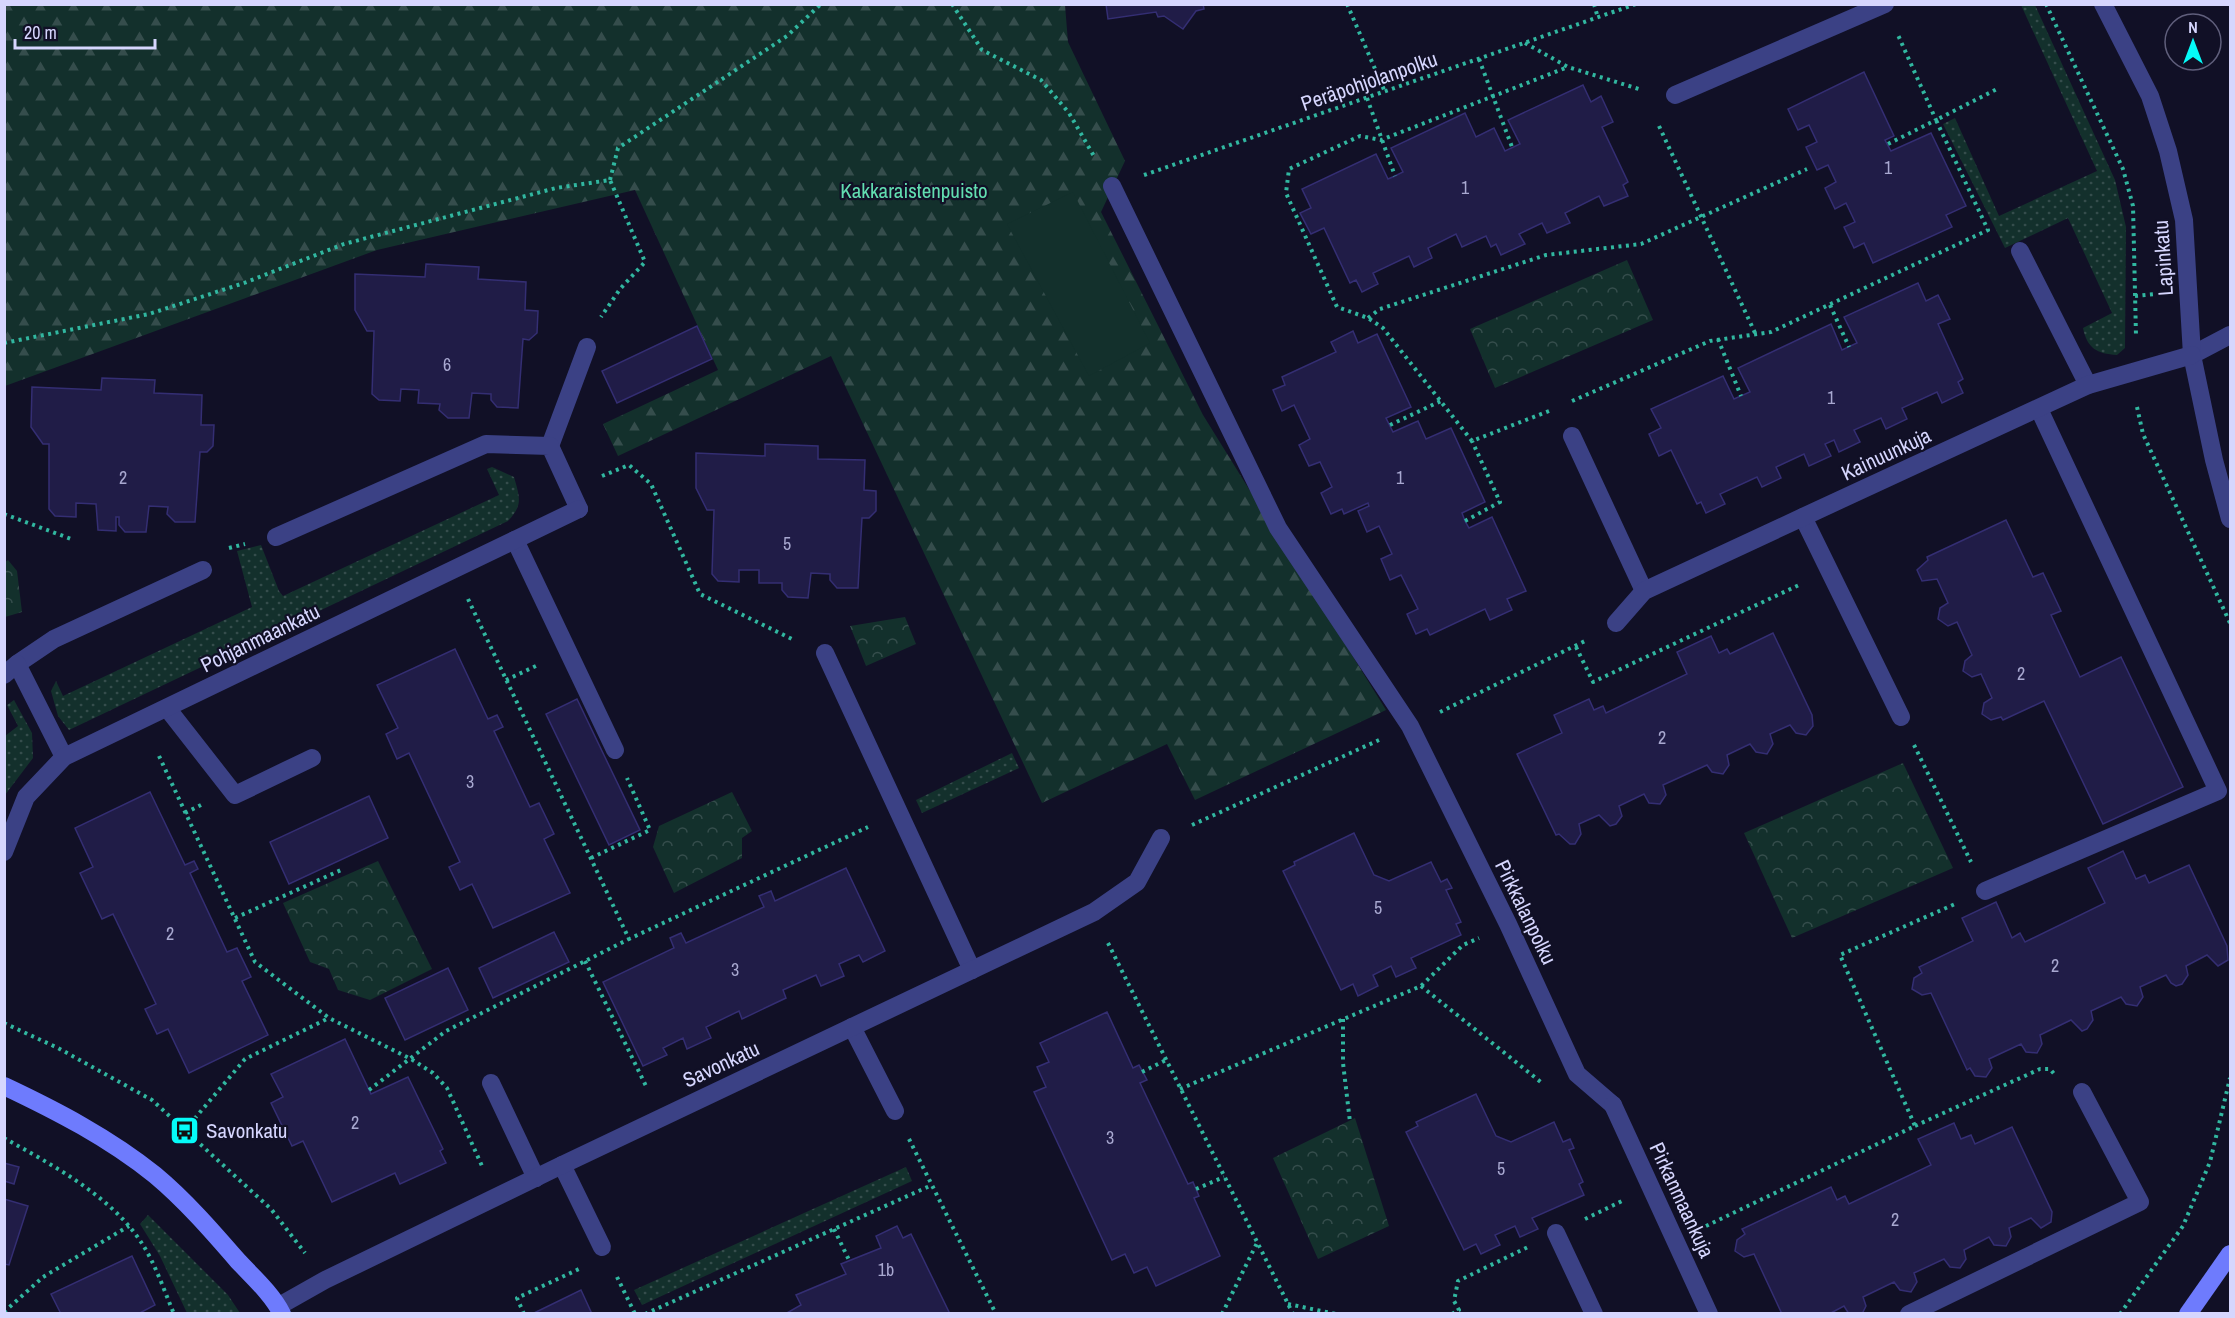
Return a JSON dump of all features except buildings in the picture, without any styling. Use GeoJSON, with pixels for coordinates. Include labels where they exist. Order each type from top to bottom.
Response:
{"type":"FeatureCollection","features":[{"type":"Feature","properties":{"kind":"street","name":"Lapinkatu"},"geometry":{"type":"LineString","coordinates":[[2103,4],[2150,96],[2168,151],[2184,220],[2192,356],[2214,460],[2230,519]]}},
{"type":"Feature","properties":{"kind":"street"},"geometry":{"type":"LineString","coordinates":[[1676,95],[1884,5]]}},
{"type":"Feature","properties":{"kind":"street","name":"Pirkkalanpolku"},"geometry":{"type":"LineString","coordinates":[[1112,186],[1278,528],[1410,726],[1508,924],[1577,1074],[1613,1105]]}},
{"type":"Feature","properties":{"kind":"street"},"geometry":{"type":"LineString","coordinates":[[2020,252],[2088,385]]}},
{"type":"Feature","properties":{"kind":"street","name":"Kainuunkuja"},"geometry":{"type":"LineString","coordinates":[[1616,623],[1644,591],[2088,385],[2192,356],[2230,335]]}},
{"type":"Feature","properties":{"kind":"street"},"geometry":{"type":"LineString","coordinates":[[276,537],[486,444],[550,446],[586,347]]}},
{"type":"Feature","properties":{"kind":"street"},"geometry":{"type":"LineString","coordinates":[[1985,891],[2218,791],[2039,409]]}},
{"type":"Feature","properties":{"kind":"street"},"geometry":{"type":"LineString","coordinates":[[1572,436],[1644,591]]}},
{"type":"Feature","properties":{"kind":"street","name":"Pohjanmaankatu"},"geometry":{"type":"LineString","coordinates":[[4,852],[26,797],[64,757],[579,509],[550,446]]}},
{"type":"Feature","properties":{"kind":"street"},"geometry":{"type":"LineString","coordinates":[[1803,517],[1901,717]]}},
{"type":"Feature","properties":{"kind":"street"},"geometry":{"type":"LineString","coordinates":[[515,540],[615,750]]}},
{"type":"Feature","properties":{"kind":"street"},"geometry":{"type":"LineString","coordinates":[[64,757],[10,670],[54,639],[203,570]]}},
{"type":"Feature","properties":{"kind":"street"},"geometry":{"type":"LineString","coordinates":[[825,653],[972,970]]}},
{"type":"Feature","properties":{"kind":"street"},"geometry":{"type":"LineString","coordinates":[[167,708],[235,795],[312,758]]}},
{"type":"Feature","properties":{"kind":"street","name":"Savonkatu"},"geometry":{"type":"LineString","coordinates":[[281,1310],[325,1280],[1094,912],[1137,882],[1161,838]]}},
{"type":"Feature","properties":{"kind":"street"},"geometry":{"type":"LineString","coordinates":[[852,1027],[895,1112]]}},
{"type":"Feature","properties":{"kind":"street"},"geometry":{"type":"LineString","coordinates":[[491,1083],[536,1178]]}},
{"type":"Feature","properties":{"kind":"street"},"geometry":{"type":"LineString","coordinates":[[4,1086],[51,1108],[113,1144],[154,1174],[176,1193],[281,1310]]}},
{"type":"Feature","properties":{"kind":"street"},"geometry":{"type":"LineString","coordinates":[[1909,1314],[2140,1202],[2082,1092]]}},
{"type":"Feature","properties":{"kind":"street","name":"Pirkanmaankuja"},"geometry":{"type":"LineString","coordinates":[[1613,1105],[1709,1314]]}},
{"type":"Feature","properties":{"kind":"street"},"geometry":{"type":"LineString","coordinates":[[562,1165],[604,1252]]}},
{"type":"Feature","properties":{"kind":"street"},"geometry":{"type":"LineString","coordinates":[[1557,1233],[1594,1314]]}},
{"type":"Feature","properties":{"kind":"street"},"geometry":{"type":"LineString","coordinates":[[2188,1314],[2230,1254]]}},
{"type":"Feature","properties":{"kind":"path"},"geometry":{"type":"LineString","coordinates":[[603,312],[645,262],[610,180],[618,148],[787,36],[821,4]]}},
{"type":"Feature","properties":{"kind":"path"},"geometry":{"type":"LineString","coordinates":[[952,4],[982,50],[1041,80],[1069,113],[1112,186]]}},
{"type":"Feature","properties":{"kind":"path"},"geometry":{"type":"LineString","coordinates":[[1347,4],[1385,92]]}},
{"type":"Feature","properties":{"kind":"path"},"geometry":{"type":"LineString","coordinates":[[1594,4],[1598,18]]}},
{"type":"Feature","properties":{"kind":"path","name":"Peräpohjolanpolku"},"geometry":{"type":"LineString","coordinates":[[1112,186],[1636,4]]}},
{"type":"Feature","properties":{"kind":"path"},"geometry":{"type":"LineString","coordinates":[[2046,4],[2123,169],[2133,206],[2137,411],[2143,434],[2230,623]]}},
{"type":"Feature","properties":{"kind":"path"},"geometry":{"type":"LineString","coordinates":[[1569,403],[1718,339],[1772,332],[1988,230],[1884,5]]}},
{"type":"Feature","properties":{"kind":"path"},"geometry":{"type":"LineString","coordinates":[[1525,44],[1568,67],[1643,90],[1676,95]]}},
{"type":"Feature","properties":{"kind":"path"},"geometry":{"type":"LineString","coordinates":[[1479,59],[1512,147]]}},
{"type":"Feature","properties":{"kind":"path"},"geometry":{"type":"LineString","coordinates":[[1465,521],[1500,502],[1472,441],[1443,400],[1383,328],[1368,318],[1337,307],[1286,193],[1289,169],[1360,136],[1382,140],[1568,67]]}},
{"type":"Feature","properties":{"kind":"path"},"geometry":{"type":"LineString","coordinates":[[1888,144],[2000,88]]}},
{"type":"Feature","properties":{"kind":"path"},"geometry":{"type":"LineString","coordinates":[[1643,90],[1648,101]]}},
{"type":"Feature","properties":{"kind":"path"},"geometry":{"type":"LineString","coordinates":[[1367,98],[1395,176]]}},
{"type":"Feature","properties":{"kind":"path"},"geometry":{"type":"LineString","coordinates":[[1658,122],[1756,334]]}},
{"type":"Feature","properties":{"kind":"path"},"geometry":{"type":"LineString","coordinates":[[1368,318],[1380,309],[1546,255],[1641,244],[1703,218],[1807,169]]}},
{"type":"Feature","properties":{"kind":"path"},"geometry":{"type":"LineString","coordinates":[[4,343],[149,314],[244,282],[344,244],[556,188],[610,180]]}},
{"type":"Feature","properties":{"kind":"path"},"geometry":{"type":"LineString","coordinates":[[1830,305],[1849,347]]}},
{"type":"Feature","properties":{"kind":"path"},"geometry":{"type":"LineString","coordinates":[[1718,339],[1741,396]]}},
{"type":"Feature","properties":{"kind":"path"},"geometry":{"type":"LineString","coordinates":[[1390,425],[1443,400]]}},
{"type":"Feature","properties":{"kind":"path"},"geometry":{"type":"LineString","coordinates":[[1472,441],[1558,408]]}},
{"type":"Feature","properties":{"kind":"path"},"geometry":{"type":"LineString","coordinates":[[617,470],[629,465],[651,484],[700,594],[783,636],[825,653]]}},
{"type":"Feature","properties":{"kind":"path"},"geometry":{"type":"LineString","coordinates":[[4,514],[74,540]]}},
{"type":"Feature","properties":{"kind":"path"},"geometry":{"type":"LineString","coordinates":[[1576,646],[1593,682],[1829,570]]}},
{"type":"Feature","properties":{"kind":"path"},"geometry":{"type":"LineString","coordinates":[[466,595],[629,939]]}},
{"type":"Feature","properties":{"kind":"path"},"geometry":{"type":"LineString","coordinates":[[1901,717],[1985,891],[1840,955],[1915,1126]]}},
{"type":"Feature","properties":{"kind":"path"},"geometry":{"type":"LineString","coordinates":[[591,858],[650,830],[615,750]]}},
{"type":"Feature","properties":{"kind":"path"},"geometry":{"type":"LineString","coordinates":[[157,751],[255,962],[329,1018],[411,1059],[433,1073],[447,1088],[484,1173]]}},
{"type":"Feature","properties":{"kind":"path"},"geometry":{"type":"LineString","coordinates":[[369,1090],[446,1031],[629,939],[899,813]]}},
{"type":"Feature","properties":{"kind":"path"},"geometry":{"type":"LineString","coordinates":[[235,918],[341,870]]}},
{"type":"Feature","properties":{"kind":"path"},"geometry":{"type":"LineString","coordinates":[[1094,912],[1293,1314]]}},
{"type":"Feature","properties":{"kind":"path"},"geometry":{"type":"LineString","coordinates":[[1180,1089],[1421,986],[1463,945],[1508,924]]}},
{"type":"Feature","properties":{"kind":"path"},"geometry":{"type":"LineString","coordinates":[[585,961],[650,1094]]}},
{"type":"Feature","properties":{"kind":"path"},"geometry":{"type":"LineString","coordinates":[[1421,986],[1548,1088]]}},
{"type":"Feature","properties":{"kind":"path"},"geometry":{"type":"LineString","coordinates":[[185,1130],[245,1059],[329,1018]]}},
{"type":"Feature","properties":{"kind":"path"},"geometry":{"type":"LineString","coordinates":[[1343,1019],[1343,1063],[1350,1122]]}},
{"type":"Feature","properties":{"kind":"path"},"geometry":{"type":"LineString","coordinates":[[4,1023],[58,1048],[152,1100],[271,1209],[325,1280]]}},
{"type":"Feature","properties":{"kind":"path"},"geometry":{"type":"LineString","coordinates":[[1142,1072],[1166,1060]]}},
{"type":"Feature","properties":{"kind":"path"},"geometry":{"type":"LineString","coordinates":[[1676,1240],[2040,1069],[2050,1069],[2071,1097],[2082,1092]]}},
{"type":"Feature","properties":{"kind":"path"},"geometry":{"type":"LineString","coordinates":[[2120,1314],[2183,1226],[2210,1162],[2230,1078]]}},
{"type":"Feature","properties":{"kind":"path"},"geometry":{"type":"LineString","coordinates":[[895,1112],[996,1314]]}},
{"type":"Feature","properties":{"kind":"path"},"geometry":{"type":"LineString","coordinates":[[4,1138],[50,1164],[94,1194],[129,1226],[142,1243],[174,1314]]}},
{"type":"Feature","properties":{"kind":"path"},"geometry":{"type":"LineString","coordinates":[[1196,1189],[1224,1177]]}},
{"type":"Feature","properties":{"kind":"path"},"geometry":{"type":"LineString","coordinates":[[645,1314],[932,1185]]}},
{"type":"Feature","properties":{"kind":"path"},"geometry":{"type":"LineString","coordinates":[[4,1312],[43,1277],[129,1226]]}},
{"type":"Feature","properties":{"kind":"path"},"geometry":{"type":"LineString","coordinates":[[834,1229],[849,1260]]}},
{"type":"Feature","properties":{"kind":"path"},"geometry":{"type":"LineString","coordinates":[[1222,1314],[1257,1243]]}},
{"type":"Feature","properties":{"kind":"path"},"geometry":{"type":"LineString","coordinates":[[524,1314],[517,1298],[604,1252],[635,1314]]}},
{"type":"Feature","properties":{"kind":"path"},"geometry":{"type":"LineString","coordinates":[[1288,1304],[1336,1314]]}},
{"type":"Feature","properties":{"kind":"path"},"geometry":{"type":"LineString","coordinates":[[1452,1314],[1459,1310]]}},
{"type":"Feature","properties":{"kind":"green space","name":"Kakkaraistenpuisto"},"geometry":{"type":"Polygon","coordinates":[[[5,5],[1065,5],[1068,42],[1125,161],[1101,212],[1203,415],[1386,710],[1195,800],[1167,744],[1042,803],[831,356],[618,456],[603,424],[718,370],[635,190],[377,250],[5,386],[5,5]]]}},
{"type":"Feature","properties":{"kind":"green space"},"geometry":{"type":"Polygon","coordinates":[[[2021,5],[2035,5],[2115,180],[2126,227],[2125,348],[2117,355],[2094,349],[2087,341],[2083,328],[2112,313],[2068,218],[2005,248],[1943,124],[1955,118],[1999,216],[2097,171],[2021,5]]]}},
{"type":"Feature","properties":{"kind":"green space"},"geometry":{"type":"Polygon","coordinates":[[[1073,192],[1150,343],[1089,376],[1007,224],[1073,192]]]}},
{"type":"Feature","properties":{"kind":"green space"},"geometry":{"type":"Polygon","coordinates":[[[1627,260],[1653,320],[1495,388],[1470,329],[1627,260]]]}},
{"type":"Feature","properties":{"kind":"green space"},"geometry":{"type":"Polygon","coordinates":[[[492,467],[514,477],[518,490],[518,506],[508,521],[69,730],[58,716],[51,691],[56,681],[63,696],[252,607],[237,551],[261,545],[283,596],[499,495],[487,469],[492,467]]]}},
{"type":"Feature","properties":{"kind":"green space"},"geometry":{"type":"Polygon","coordinates":[[[8,560],[17,571],[22,612],[5,617],[5,562],[8,560]]]}},
{"type":"Feature","properties":{"kind":"green space"},"geometry":{"type":"Polygon","coordinates":[[[905,617],[916,644],[866,666],[850,626],[905,617]]]}},
{"type":"Feature","properties":{"kind":"green space"},"geometry":{"type":"Polygon","coordinates":[[[14,700],[32,733],[33,758],[5,795],[5,736],[18,726],[7,705],[14,700]]]}},
{"type":"Feature","properties":{"kind":"green space"},"geometry":{"type":"Polygon","coordinates":[[[1012,753],[1019,768],[922,813],[916,800],[1012,753]]]}},
{"type":"Feature","properties":{"kind":"green space"},"geometry":{"type":"Polygon","coordinates":[[[1903,763],[1953,868],[1792,938],[1744,833],[1903,763]]]}},
{"type":"Feature","properties":{"kind":"green space"},"geometry":{"type":"Polygon","coordinates":[[[732,792],[752,831],[742,838],[742,858],[674,893],[653,847],[659,826],[732,792]]]}},
{"type":"Feature","properties":{"kind":"green space"},"geometry":{"type":"Polygon","coordinates":[[[378,861],[432,969],[370,1000],[338,990],[329,969],[310,962],[283,903],[378,861]]]}},
{"type":"Feature","properties":{"kind":"green space"},"geometry":{"type":"Polygon","coordinates":[[[1355,1118],[1389,1226],[1318,1259],[1273,1158],[1355,1118]]]}},
{"type":"Feature","properties":{"kind":"green space"},"geometry":{"type":"Polygon","coordinates":[[[906,1167],[912,1181],[642,1305],[634,1290],[906,1167]]]}},
{"type":"Feature","properties":{"kind":"green space"},"geometry":{"type":"Polygon","coordinates":[[[148,1215],[228,1295],[240,1313],[187,1313],[160,1256],[140,1224],[148,1215]]]}},
{"type":"Feature","properties":{"kind":"place","name":"Savonkatu"},"geometry":{"type":"Point","coordinates":[185,1130]}}]}
